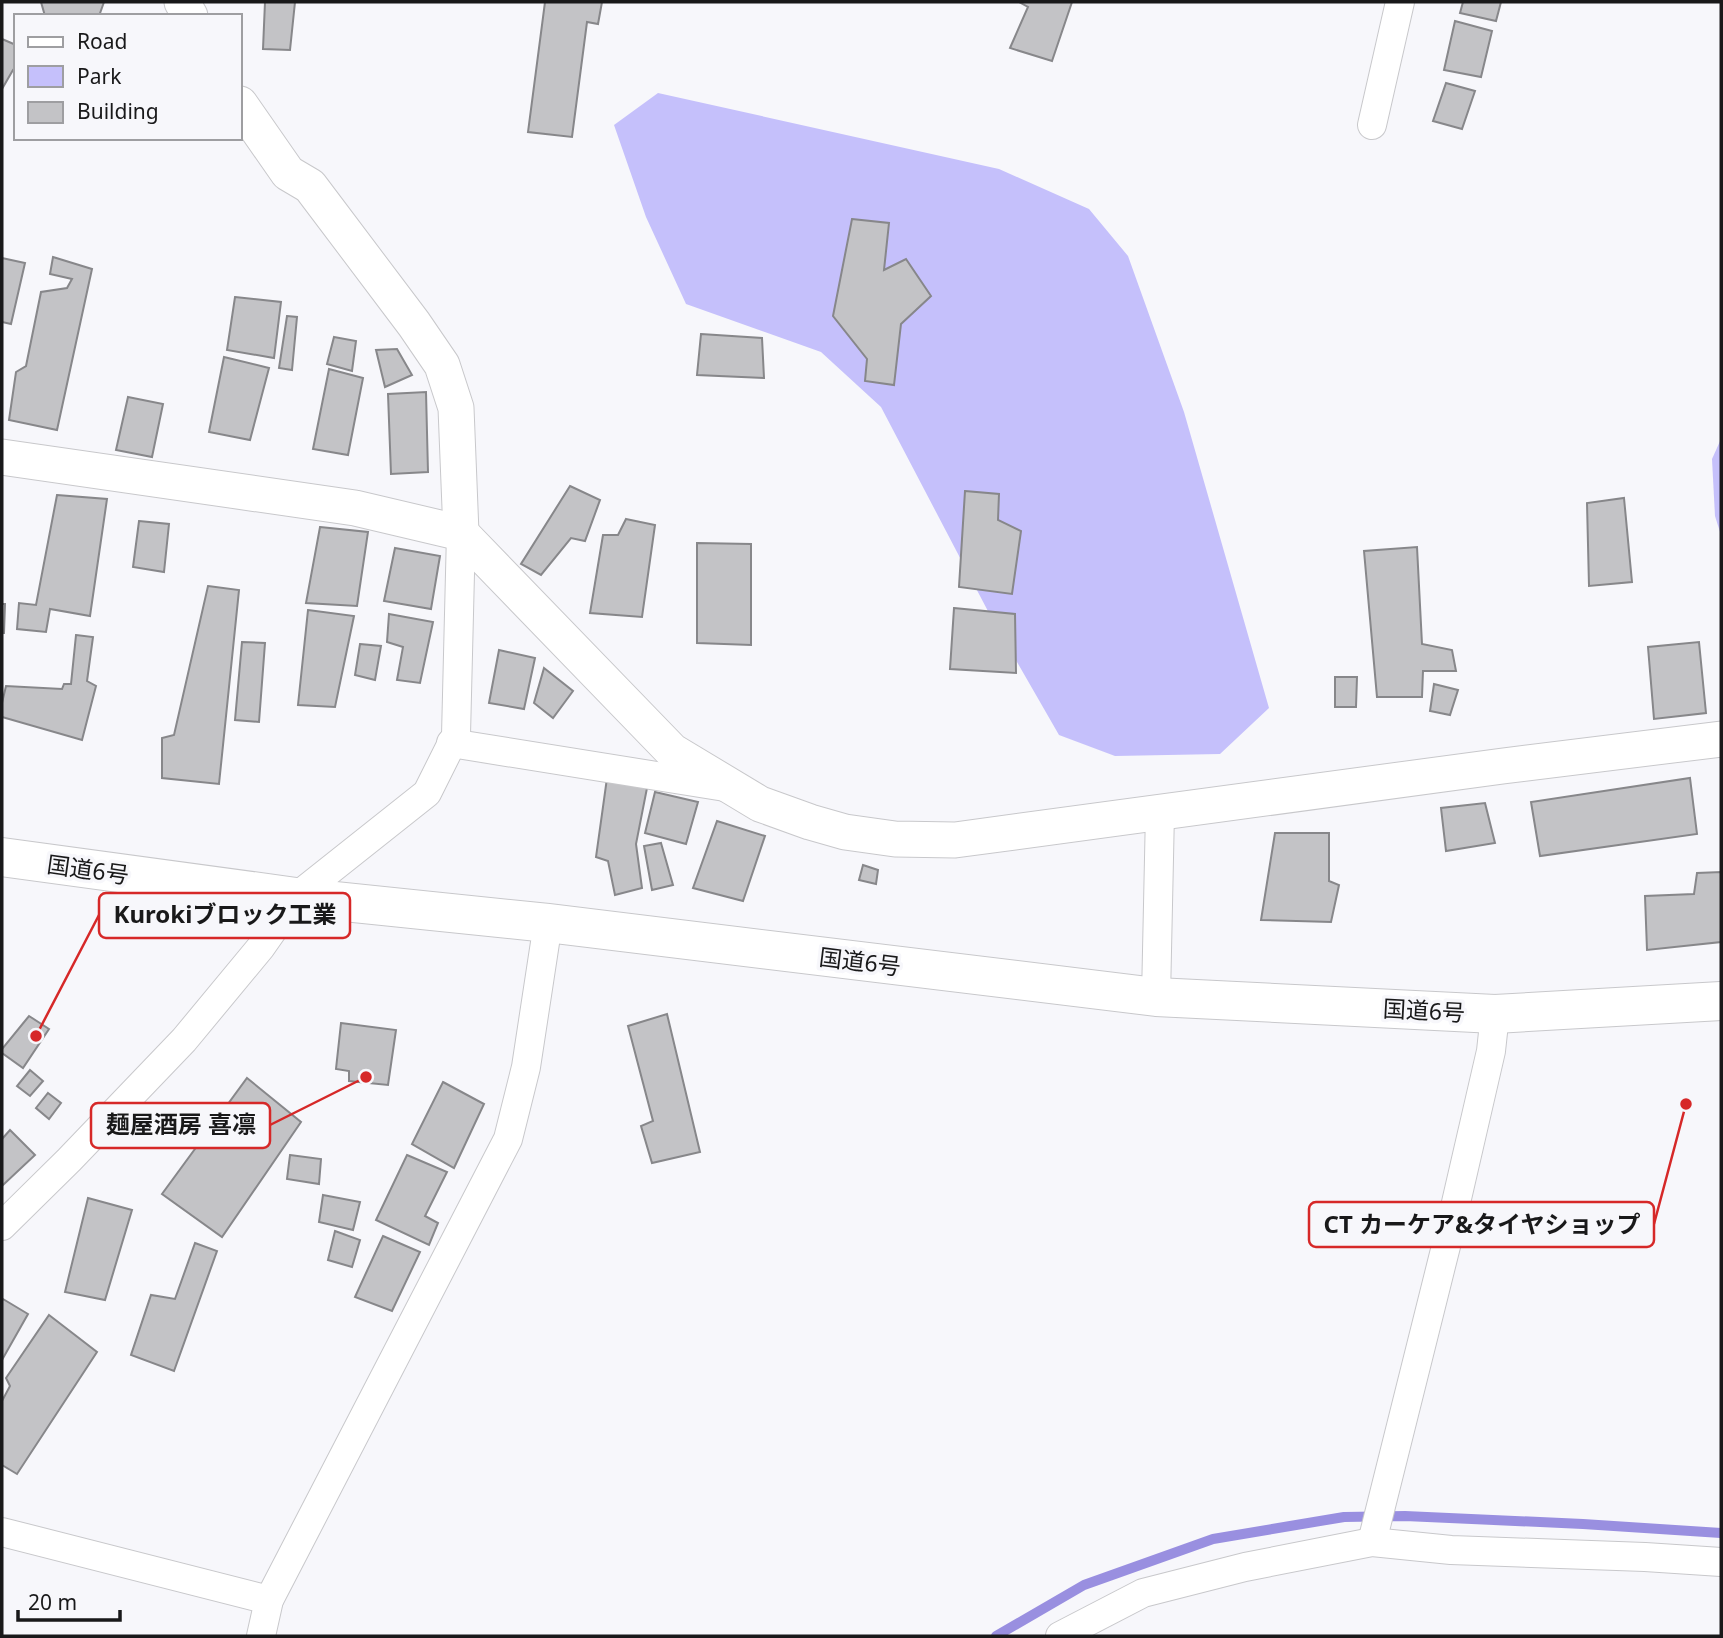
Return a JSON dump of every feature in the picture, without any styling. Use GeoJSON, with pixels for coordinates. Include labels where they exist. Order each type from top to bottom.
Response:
{"type":"FeatureCollection","features":[{"type":"Feature","properties":{"kind":"highway","name":"国道6号"},"geometry":{"type":"LineString","coordinates":[[2,858],[296,897],[548,923],[1156,997],[1495,1014],[1721,1001]]}},
{"type":"Feature","properties":{"kind":"street"},"geometry":{"type":"LineString","coordinates":[[1372,125],[1400,2]]}},
{"type":"Feature","properties":{"kind":"street"},"geometry":{"type":"LineString","coordinates":[[2,1226],[184,1040],[261,947],[296,897],[427,793],[456,735],[461,533],[456,408],[442,365],[310,186],[288,173],[242,107]]}},
{"type":"Feature","properties":{"kind":"street"},"geometry":{"type":"LineString","coordinates":[[2,457],[355,508],[461,533],[672,751],[760,804],[845,832],[895,839],[955,840],[1721,739]]}},
{"type":"Feature","properties":{"kind":"street"},"geometry":{"type":"LineString","coordinates":[[452,743],[734,789]]}},
{"type":"Feature","properties":{"kind":"street"},"geometry":{"type":"LineString","coordinates":[[1156,997],[1160,812]]}},
{"type":"Feature","properties":{"kind":"street"},"geometry":{"type":"LineString","coordinates":[[261,1636],[269,1600],[508,1139],[526,1066],[548,923]]}},
{"type":"Feature","properties":{"kind":"street"},"geometry":{"type":"LineString","coordinates":[[1372,1542],[1461,1181],[1491,1051],[1495,1014]]}},
{"type":"Feature","properties":{"kind":"street"},"geometry":{"type":"LineString","coordinates":[[2,1532],[269,1600]]}},
{"type":"Feature","properties":{"kind":"street"},"geometry":{"type":"LineString","coordinates":[[1059,1636],[1143,1593],[1245,1567],[1372,1542],[1451,1550],[1721,1562]]}},
{"type":"Feature","properties":{"kind":"green space"},"geometry":{"type":"Polygon","coordinates":[[[658,93],[999,169],[1089,209],[1128,256],[1184,412],[1269,708],[1220,754],[1115,756],[1059,735],[990,615],[881,407],[821,352],[686,304],[646,217],[614,125],[658,93]]]}},
{"type":"Feature","properties":{"kind":"green space"},"geometry":{"type":"Polygon","coordinates":[[[1721,439],[1721,535],[1715,516],[1712,459],[1721,439]]]}},
{"type":"Feature","properties":{"kind":"building"},"geometry":{"type":"Polygon","coordinates":[[[41,2],[104,2],[100,14],[44,14],[41,2]]]}},
{"type":"Feature","properties":{"kind":"building"},"geometry":{"type":"Polygon","coordinates":[[[265,2],[295,2],[290,50],[263,49],[265,2]]]}},
{"type":"Feature","properties":{"kind":"building"},"geometry":{"type":"Polygon","coordinates":[[[545,2],[602,2],[598,24],[587,22],[572,137],[528,132],[545,2]]]}},
{"type":"Feature","properties":{"kind":"building"},"geometry":{"type":"Polygon","coordinates":[[[1019,2],[1072,2],[1052,61],[1010,48],[1028,7],[1019,2]]]}},
{"type":"Feature","properties":{"kind":"building"},"geometry":{"type":"Polygon","coordinates":[[[1463,2],[1501,2],[1496,21],[1460,13],[1463,2]]]}},
{"type":"Feature","properties":{"kind":"building"},"geometry":{"type":"Polygon","coordinates":[[[1455,21],[1492,31],[1481,77],[1444,70],[1455,21]]]}},
{"type":"Feature","properties":{"kind":"building"},"geometry":{"type":"Polygon","coordinates":[[[2,39],[14,44],[14,70],[2,89],[2,39]]]}},
{"type":"Feature","properties":{"kind":"building"},"geometry":{"type":"Polygon","coordinates":[[[1446,83],[1475,91],[1462,129],[1433,121],[1446,83]]]}},
{"type":"Feature","properties":{"kind":"building"},"geometry":{"type":"Polygon","coordinates":[[[852,219],[889,223],[884,270],[906,259],[931,296],[901,324],[894,385],[865,381],[867,359],[833,316],[852,219]]]}},
{"type":"Feature","properties":{"kind":"building"},"geometry":{"type":"Polygon","coordinates":[[[53,257],[92,269],[57,430],[9,420],[16,372],[26,366],[41,292],[67,288],[72,279],[50,274],[53,257]]]}},
{"type":"Feature","properties":{"kind":"building"},"geometry":{"type":"Polygon","coordinates":[[[2,258],[25,263],[11,324],[2,322],[2,258]]]}},
{"type":"Feature","properties":{"kind":"building"},"geometry":{"type":"Polygon","coordinates":[[[235,297],[281,302],[274,358],[227,350],[235,297]]]}},
{"type":"Feature","properties":{"kind":"building"},"geometry":{"type":"Polygon","coordinates":[[[287,316],[297,317],[292,370],[279,368],[287,316]]]}},
{"type":"Feature","properties":{"kind":"building"},"geometry":{"type":"Polygon","coordinates":[[[701,334],[762,338],[764,378],[697,375],[701,334]]]}},
{"type":"Feature","properties":{"kind":"building"},"geometry":{"type":"Polygon","coordinates":[[[334,337],[356,341],[352,371],[327,364],[334,337]]]}},
{"type":"Feature","properties":{"kind":"building"},"geometry":{"type":"Polygon","coordinates":[[[397,349],[412,375],[385,387],[376,350],[397,349]]]}},
{"type":"Feature","properties":{"kind":"building"},"geometry":{"type":"Polygon","coordinates":[[[224,357],[269,368],[250,440],[209,432],[224,357]]]}},
{"type":"Feature","properties":{"kind":"building"},"geometry":{"type":"Polygon","coordinates":[[[329,369],[363,378],[348,455],[313,449],[329,369]]]}},
{"type":"Feature","properties":{"kind":"building"},"geometry":{"type":"Polygon","coordinates":[[[426,392],[428,472],[391,474],[388,394],[426,392]]]}},
{"type":"Feature","properties":{"kind":"building"},"geometry":{"type":"Polygon","coordinates":[[[128,397],[163,404],[152,457],[116,450],[128,397]]]}},
{"type":"Feature","properties":{"kind":"building"},"geometry":{"type":"Polygon","coordinates":[[[570,486],[600,500],[585,541],[571,538],[541,575],[521,564],[570,486]]]}},
{"type":"Feature","properties":{"kind":"building"},"geometry":{"type":"Polygon","coordinates":[[[965,491],[999,494],[998,520],[1021,531],[1012,594],[959,587],[965,491]]]}},
{"type":"Feature","properties":{"kind":"building"},"geometry":{"type":"Polygon","coordinates":[[[57,495],[107,499],[90,616],[50,609],[46,632],[17,629],[19,603],[36,605],[57,495]]]}},
{"type":"Feature","properties":{"kind":"building"},"geometry":{"type":"Polygon","coordinates":[[[1624,498],[1632,582],[1589,586],[1587,503],[1624,498]]]}},
{"type":"Feature","properties":{"kind":"building"},"geometry":{"type":"Polygon","coordinates":[[[626,519],[655,525],[642,617],[590,613],[603,535],[618,535],[626,519]]]}},
{"type":"Feature","properties":{"kind":"building"},"geometry":{"type":"Polygon","coordinates":[[[139,521],[169,524],[164,572],[133,567],[139,521]]]}},
{"type":"Feature","properties":{"kind":"building"},"geometry":{"type":"Polygon","coordinates":[[[320,527],[368,532],[357,606],[306,603],[320,527]]]}},
{"type":"Feature","properties":{"kind":"building"},"geometry":{"type":"Polygon","coordinates":[[[697,543],[751,544],[751,645],[697,643],[697,543]]]}},
{"type":"Feature","properties":{"kind":"building"},"geometry":{"type":"Polygon","coordinates":[[[1417,547],[1422,644],[1452,650],[1456,671],[1423,671],[1422,697],[1377,697],[1364,551],[1417,547]]]}},
{"type":"Feature","properties":{"kind":"building"},"geometry":{"type":"Polygon","coordinates":[[[395,548],[440,556],[431,609],[384,601],[395,548]]]}},
{"type":"Feature","properties":{"kind":"building"},"geometry":{"type":"Polygon","coordinates":[[[208,586],[239,590],[219,784],[162,778],[162,738],[174,735],[208,586]]]}},
{"type":"Feature","properties":{"kind":"building"},"geometry":{"type":"Polygon","coordinates":[[[2,604],[5,604],[4,633],[2,633],[2,604]]]}},
{"type":"Feature","properties":{"kind":"building"},"geometry":{"type":"Polygon","coordinates":[[[954,608],[1015,614],[1016,673],[950,669],[954,608]]]}},
{"type":"Feature","properties":{"kind":"building"},"geometry":{"type":"Polygon","coordinates":[[[308,610],[354,616],[335,707],[298,705],[308,610]]]}},
{"type":"Feature","properties":{"kind":"building"},"geometry":{"type":"Polygon","coordinates":[[[389,614],[433,622],[420,683],[397,680],[403,647],[387,642],[389,614]]]}},
{"type":"Feature","properties":{"kind":"building"},"geometry":{"type":"Polygon","coordinates":[[[76,635],[93,637],[87,681],[96,686],[82,740],[2,717],[6,686],[62,689],[64,684],[71,684],[76,635]]]}},
{"type":"Feature","properties":{"kind":"building"},"geometry":{"type":"Polygon","coordinates":[[[242,642],[265,643],[259,722],[235,720],[242,642]]]}},
{"type":"Feature","properties":{"kind":"building"},"geometry":{"type":"Polygon","coordinates":[[[1699,642],[1706,713],[1654,719],[1648,647],[1699,642]]]}},
{"type":"Feature","properties":{"kind":"building"},"geometry":{"type":"Polygon","coordinates":[[[360,644],[381,646],[375,680],[355,675],[360,644]]]}},
{"type":"Feature","properties":{"kind":"building"},"geometry":{"type":"Polygon","coordinates":[[[499,650],[535,658],[524,709],[489,703],[499,650]]]}},
{"type":"Feature","properties":{"kind":"building"},"geometry":{"type":"Polygon","coordinates":[[[544,668],[573,691],[553,718],[534,703],[544,668]]]}},
{"type":"Feature","properties":{"kind":"building"},"geometry":{"type":"Polygon","coordinates":[[[1335,677],[1357,677],[1356,707],[1335,707],[1335,677]]]}},
{"type":"Feature","properties":{"kind":"building"},"geometry":{"type":"Polygon","coordinates":[[[1434,684],[1458,690],[1450,715],[1430,711],[1434,684]]]}},
{"type":"Feature","properties":{"kind":"building"},"geometry":{"type":"Polygon","coordinates":[[[607,778],[647,788],[636,844],[642,888],[615,895],[608,861],[596,857],[607,778]]]}},
{"type":"Feature","properties":{"kind":"building"},"geometry":{"type":"Polygon","coordinates":[[[1690,778],[1697,834],[1540,856],[1531,802],[1690,778]]]}},
{"type":"Feature","properties":{"kind":"building"},"geometry":{"type":"Polygon","coordinates":[[[655,792],[698,802],[686,844],[645,833],[655,792]]]}},
{"type":"Feature","properties":{"kind":"building"},"geometry":{"type":"Polygon","coordinates":[[[1485,803],[1495,843],[1446,851],[1441,808],[1485,803]]]}},
{"type":"Feature","properties":{"kind":"building"},"geometry":{"type":"Polygon","coordinates":[[[717,821],[765,836],[743,901],[693,888],[717,821]]]}},
{"type":"Feature","properties":{"kind":"building"},"geometry":{"type":"Polygon","coordinates":[[[1275,833],[1329,833],[1329,881],[1339,885],[1331,922],[1261,920],[1275,833]]]}},
{"type":"Feature","properties":{"kind":"building"},"geometry":{"type":"Polygon","coordinates":[[[661,843],[673,885],[652,890],[644,846],[661,843]]]}},
{"type":"Feature","properties":{"kind":"building"},"geometry":{"type":"Polygon","coordinates":[[[863,865],[878,870],[876,884],[859,880],[863,865]]]}},
{"type":"Feature","properties":{"kind":"building"},"geometry":{"type":"Polygon","coordinates":[[[1721,872],[1721,942],[1647,950],[1645,896],[1694,894],[1697,873],[1721,872]]]}},
{"type":"Feature","properties":{"kind":"building"},"geometry":{"type":"Polygon","coordinates":[[[667,1014],[700,1152],[652,1163],[641,1126],[653,1121],[628,1026],[667,1014]]]}},
{"type":"Feature","properties":{"kind":"building"},"geometry":{"type":"Polygon","coordinates":[[[29,1016],[49,1029],[23,1068],[2,1053],[2,1049],[29,1016]]]}},
{"type":"Feature","properties":{"kind":"building"},"geometry":{"type":"Polygon","coordinates":[[[341,1023],[396,1030],[388,1085],[349,1081],[349,1071],[336,1069],[341,1023]]]}},
{"type":"Feature","properties":{"kind":"building"},"geometry":{"type":"Polygon","coordinates":[[[30,1070],[43,1081],[30,1096],[17,1086],[30,1070]]]}},
{"type":"Feature","properties":{"kind":"building"},"geometry":{"type":"Polygon","coordinates":[[[247,1078],[301,1122],[222,1237],[162,1194],[247,1078]]]}},
{"type":"Feature","properties":{"kind":"building"},"geometry":{"type":"Polygon","coordinates":[[[443,1082],[484,1104],[454,1168],[412,1144],[443,1082]]]}},
{"type":"Feature","properties":{"kind":"building"},"geometry":{"type":"Polygon","coordinates":[[[48,1093],[61,1103],[49,1119],[36,1108],[48,1093]]]}},
{"type":"Feature","properties":{"kind":"building"},"geometry":{"type":"Polygon","coordinates":[[[10,1130],[35,1155],[2,1186],[2,1139],[10,1130]]]}},
{"type":"Feature","properties":{"kind":"building"},"geometry":{"type":"Polygon","coordinates":[[[290,1155],[321,1159],[319,1184],[287,1179],[290,1155]]]}},
{"type":"Feature","properties":{"kind":"building"},"geometry":{"type":"Polygon","coordinates":[[[407,1155],[447,1172],[425,1216],[438,1223],[429,1245],[376,1220],[407,1155]]]}},
{"type":"Feature","properties":{"kind":"building"},"geometry":{"type":"Polygon","coordinates":[[[323,1195],[360,1202],[353,1230],[319,1222],[323,1195]]]}},
{"type":"Feature","properties":{"kind":"building"},"geometry":{"type":"Polygon","coordinates":[[[88,1198],[132,1210],[105,1300],[65,1292],[88,1198]]]}},
{"type":"Feature","properties":{"kind":"building"},"geometry":{"type":"Polygon","coordinates":[[[335,1231],[360,1240],[352,1267],[328,1260],[335,1231]]]}},
{"type":"Feature","properties":{"kind":"building"},"geometry":{"type":"Polygon","coordinates":[[[383,1236],[420,1252],[392,1311],[355,1297],[383,1236]]]}},
{"type":"Feature","properties":{"kind":"building"},"geometry":{"type":"Polygon","coordinates":[[[195,1243],[217,1251],[174,1371],[131,1355],[151,1295],[175,1299],[195,1243]]]}},
{"type":"Feature","properties":{"kind":"building"},"geometry":{"type":"Polygon","coordinates":[[[3,1299],[28,1314],[2,1360],[2,1301],[3,1299]]]}},
{"type":"Feature","properties":{"kind":"building"},"geometry":{"type":"Polygon","coordinates":[[[49,1315],[97,1352],[17,1474],[2,1465],[2,1401],[10,1386],[6,1378],[49,1315]]]}},
{"type":"Feature","properties":{"kind":"waterway"},"geometry":{"type":"LineString","coordinates":[[996,1636],[1084,1585],[1213,1539],[1344,1517],[1405,1516],[1721,1533]]}},
{"type":"Feature","properties":{"kind":"place","name":"Kurokiブロック工業"},"geometry":{"type":"Point","coordinates":[36,1036]}},
{"type":"Feature","properties":{"kind":"place","name":"麺屋酒房 喜凛"},"geometry":{"type":"Point","coordinates":[366,1077]}},
{"type":"Feature","properties":{"kind":"place","name":"CT カーケア&タイヤショップ"},"geometry":{"type":"Point","coordinates":[1686,1104]}}]}
